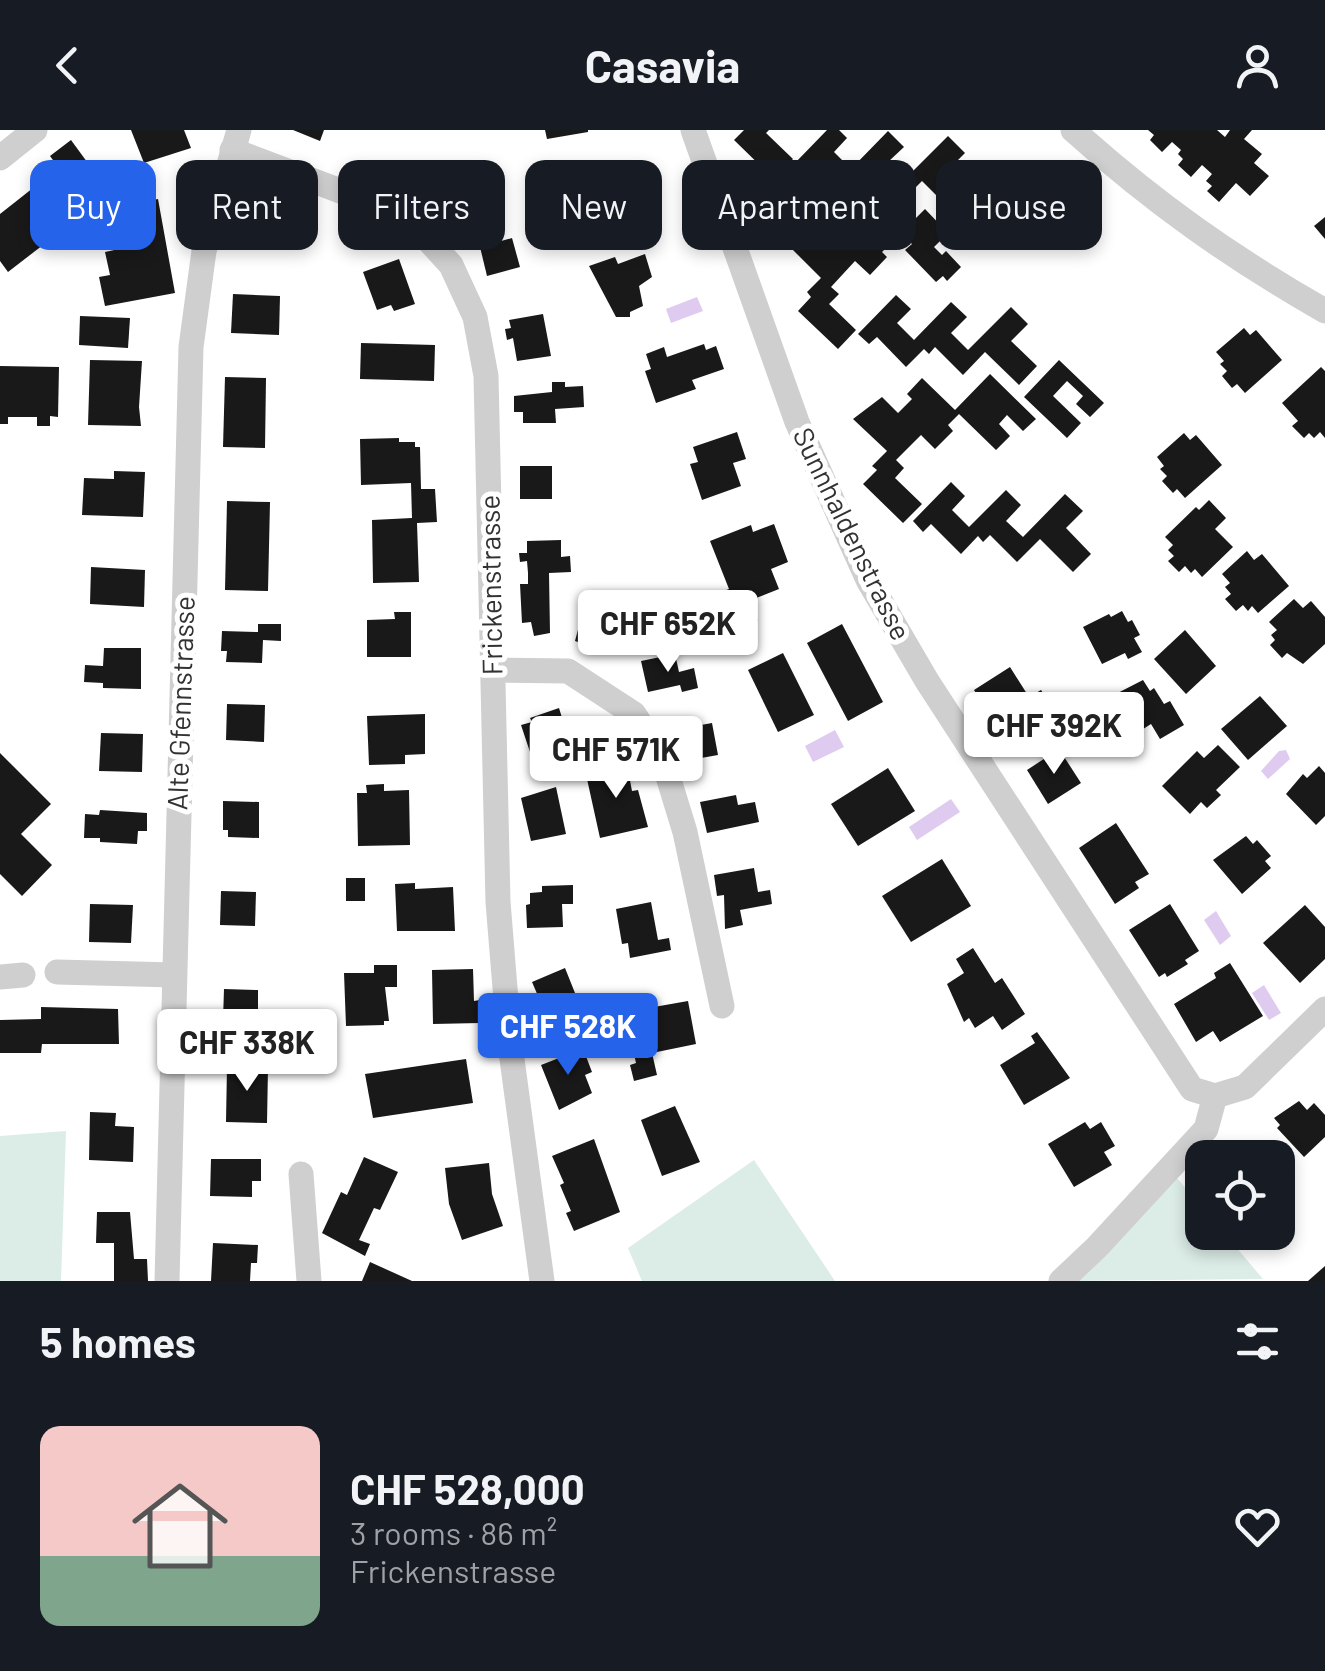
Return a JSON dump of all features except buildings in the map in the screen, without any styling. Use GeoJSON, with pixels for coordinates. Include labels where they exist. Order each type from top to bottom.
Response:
{"type":"FeatureCollection","features":[{"type":"Feature","properties":{"kind":"street"},"geometry":{"type":"LineString","coordinates":[[0,158],[35,130]]}},
{"type":"Feature","properties":{"kind":"street","name":"Sunnhaldenstrasse"},"geometry":{"type":"LineString","coordinates":[[693,130],[793,412],[880,603],[1192,1089],[1215,1096]]}},
{"type":"Feature","properties":{"kind":"street"},"geometry":{"type":"LineString","coordinates":[[1073,130],[1187,226],[1325,311]]}},
{"type":"Feature","properties":{"kind":"street","name":"Frickenstrasse"},"geometry":{"type":"LineString","coordinates":[[235,140],[418,229],[451,266],[476,317],[486,376],[498,902],[503,972],[542,1281]]}},
{"type":"Feature","properties":{"kind":"street","name":"Alte Gfennstrasse"},"geometry":{"type":"LineString","coordinates":[[167,1281],[191,347],[204,251],[235,140]]}},
{"type":"Feature","properties":{"kind":"street"},"geometry":{"type":"LineString","coordinates":[[493,670],[568,671],[634,714],[662,757],[685,832],[722,1006]]}},
{"type":"Feature","properties":{"kind":"street"},"geometry":{"type":"LineString","coordinates":[[57,972],[174,974]]}},
{"type":"Feature","properties":{"kind":"street"},"geometry":{"type":"LineString","coordinates":[[1061,1281],[1206,1129],[1215,1096],[1244,1087],[1319,1026]]}},
{"type":"Feature","properties":{"kind":"street"},"geometry":{"type":"LineString","coordinates":[[301,1174],[309,1281]]}},
{"type":"Feature","properties":{"kind":"shaded area"},"geometry":{"type":"Polygon","coordinates":[[[697,297],[703,311],[671,323],[666,309],[697,297]]]}},
{"type":"Feature","properties":{"kind":"shaded area"},"geometry":{"type":"Polygon","coordinates":[[[835,730],[844,747],[813,762],[805,746],[835,730]]]}},
{"type":"Feature","properties":{"kind":"shaded area"},"geometry":{"type":"Polygon","coordinates":[[[1286,750],[1290,759],[1268,779],[1261,771],[1279,751],[1286,750]]]}},
{"type":"Feature","properties":{"kind":"shaded area"},"geometry":{"type":"Polygon","coordinates":[[[951,799],[960,812],[917,840],[909,827],[951,799]]]}},
{"type":"Feature","properties":{"kind":"shaded area"},"geometry":{"type":"Polygon","coordinates":[[[1216,911],[1231,936],[1220,945],[1204,920],[1216,911]]]}},
{"type":"Feature","properties":{"kind":"shaded area"},"geometry":{"type":"Polygon","coordinates":[[[1264,985],[1281,1013],[1269,1020],[1252,993],[1264,985]]]}},
{"type":"Feature","properties":{"kind":"shaded area"},"geometry":{"type":"Polygon","coordinates":[[[66,1131],[61,1281],[0,1281],[0,1136],[66,1131]]]}},
{"type":"Feature","properties":{"kind":"shaded area"},"geometry":{"type":"Polygon","coordinates":[[[754,1160],[835,1281],[642,1281],[628,1248],[754,1160]]]}},
{"type":"Feature","properties":{"kind":"shaded area"},"geometry":{"type":"Polygon","coordinates":[[[1173,1173],[1185,1187],[1185,1250],[1238,1250],[1263,1279],[1068,1281],[1173,1173]]]}}]}
